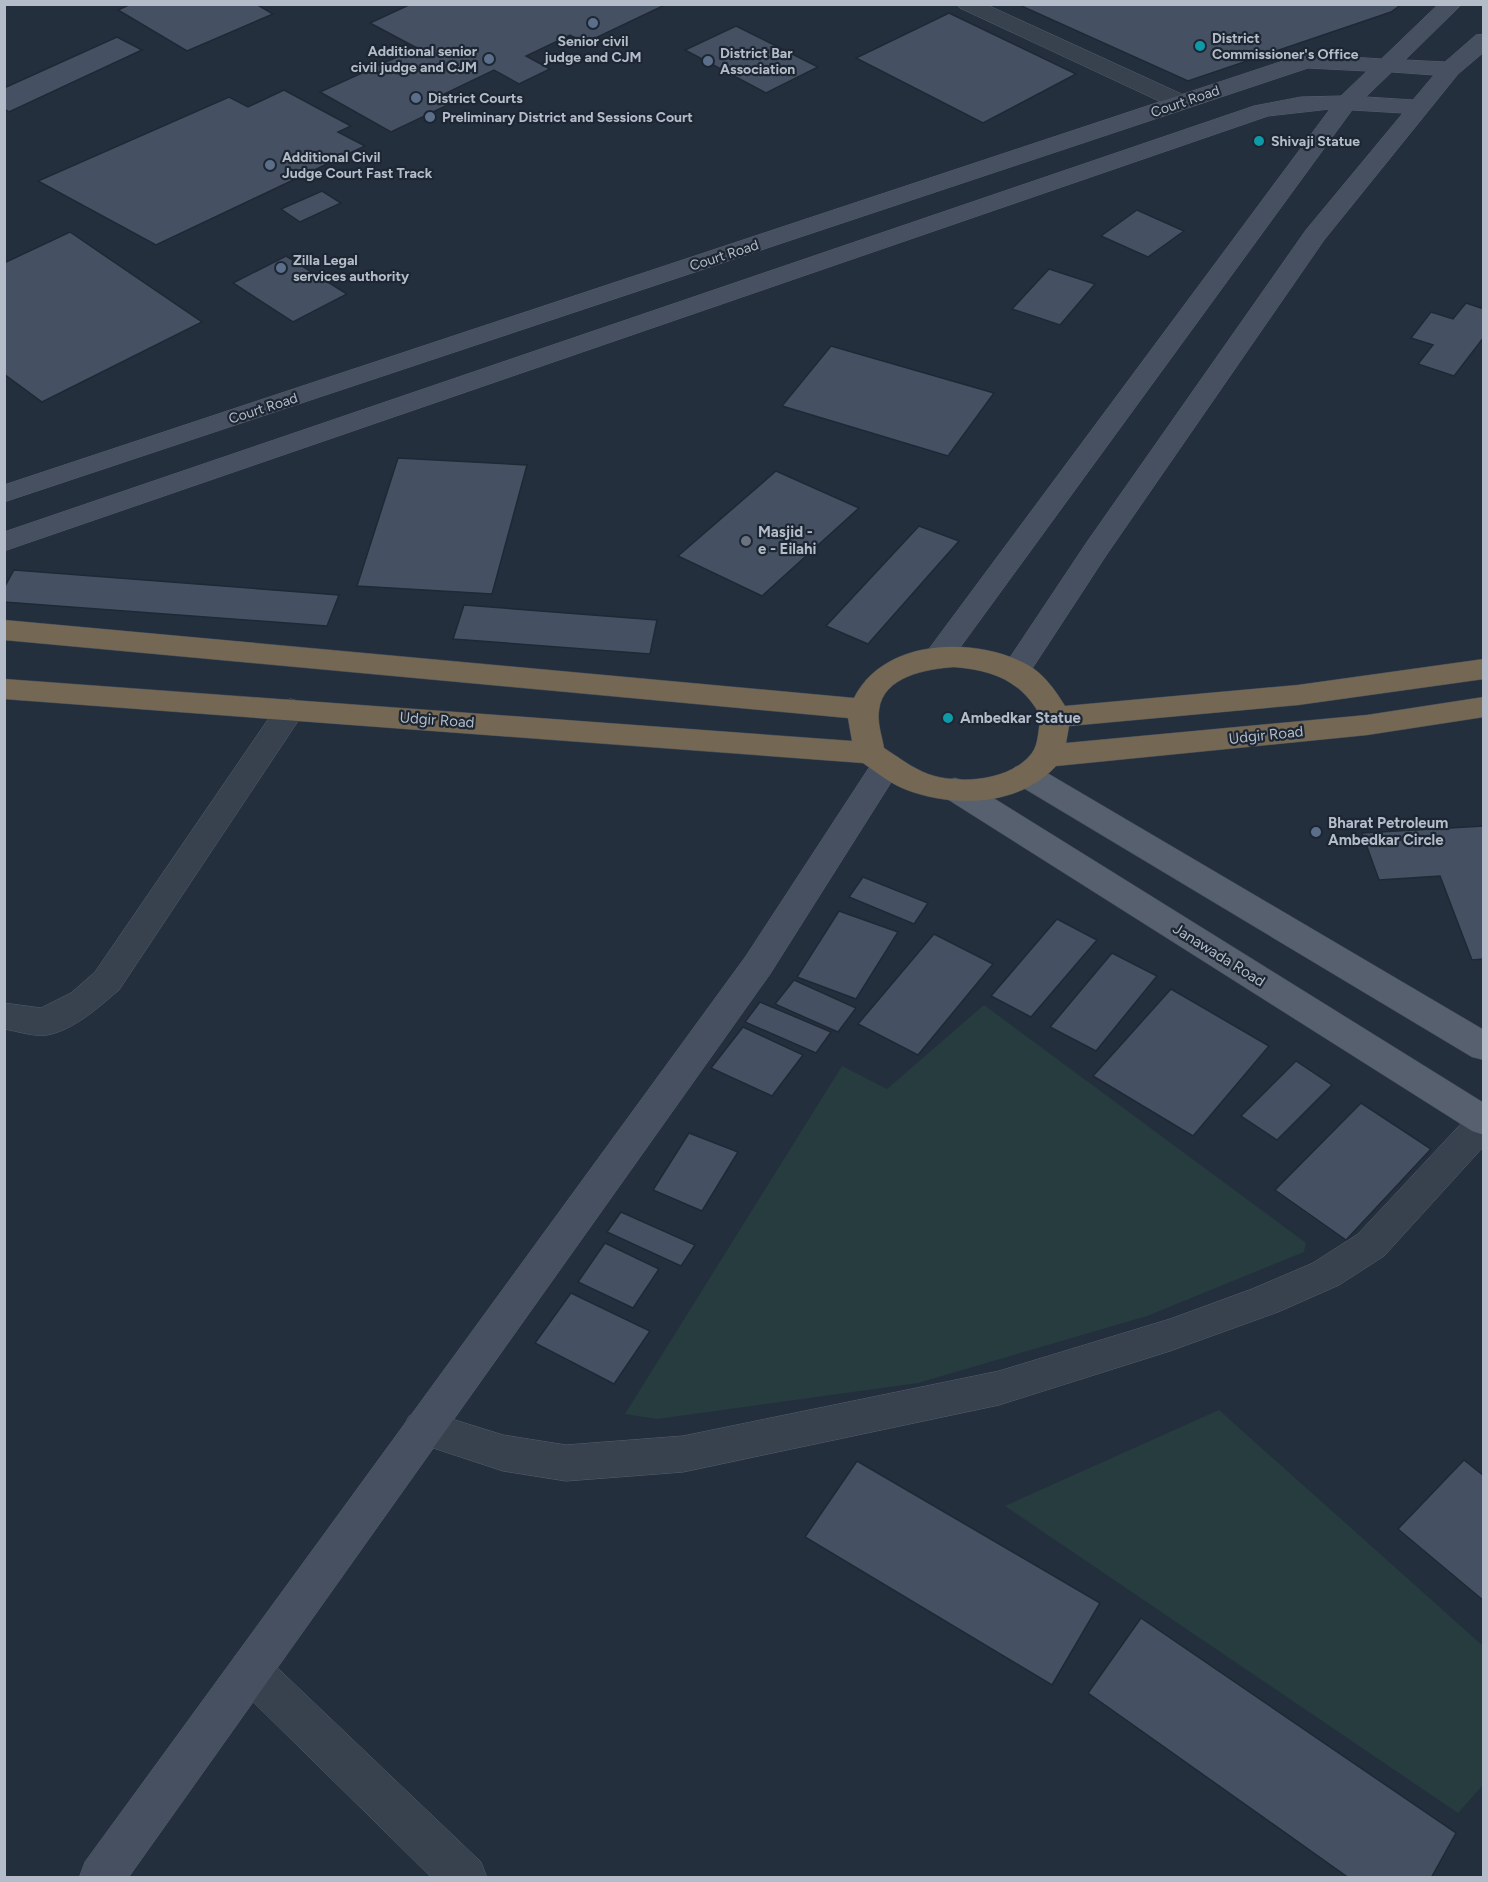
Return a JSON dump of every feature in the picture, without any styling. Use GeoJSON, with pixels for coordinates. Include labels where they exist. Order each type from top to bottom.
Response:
{"type":"FeatureCollection","features":[{"type":"Feature","properties":{"kind":"highway"},"geometry":{"type":"LineString","coordinates":[[4,630],[642,691],[864,709]]}},
{"type":"Feature","properties":{"kind":"highway"},"geometry":{"type":"LineString","coordinates":[[939,657],[979,658],[1016,671],[1042,691],[1056,717],[1036,765],[990,789],[955,789],[918,782],[879,759],[864,709],[877,684],[904,666],[939,657]]}},
{"type":"Feature","properties":{"kind":"highway"},"geometry":{"type":"LineString","coordinates":[[1056,717],[1298,695],[1484,669]]}},
{"type":"Feature","properties":{"kind":"highway","name":"Udgir Road"},"geometry":{"type":"LineString","coordinates":[[4,689],[291,709],[879,759]]}},
{"type":"Feature","properties":{"kind":"highway","name":"Udgir Road"},"geometry":{"type":"LineString","coordinates":[[1036,765],[1367,725],[1484,706]]}},
{"type":"Feature","properties":{"kind":"main road"},"geometry":{"type":"LineString","coordinates":[[1036,765],[1484,1047]]}},
{"type":"Feature","properties":{"kind":"main road","name":"Janawada Road"},"geometry":{"type":"LineString","coordinates":[[955,789],[1484,1121]]}},
{"type":"Feature","properties":{"kind":"street"},"geometry":{"type":"LineString","coordinates":[[967,4],[1179,102]]}},
{"type":"Feature","properties":{"kind":"street"},"geometry":{"type":"LineString","coordinates":[[939,657],[1346,103],[1452,4]]}},
{"type":"Feature","properties":{"kind":"street"},"geometry":{"type":"LineString","coordinates":[[1016,671],[1097,548],[1315,235],[1450,69],[1484,40]]}},
{"type":"Feature","properties":{"kind":"street","name":"Court Road"},"geometry":{"type":"LineString","coordinates":[[4,494],[1179,102],[1306,62],[1450,69]]}},
{"type":"Feature","properties":{"kind":"street"},"geometry":{"type":"LineString","coordinates":[[4,542],[1262,111],[1287,104],[1346,103],[1419,107]]}},
{"type":"Feature","properties":{"kind":"street"},"geometry":{"type":"LineString","coordinates":[[773,239],[798,270]]}},
{"type":"Feature","properties":{"kind":"street"},"geometry":{"type":"LineString","coordinates":[[4,1016],[45,1022],[83,1002],[107,981],[291,709]]}},
{"type":"Feature","properties":{"kind":"street"},"geometry":{"type":"LineString","coordinates":[[101,1878],[758,965],[879,759]]}},
{"type":"Feature","properties":{"kind":"street"},"geometry":{"type":"LineString","coordinates":[[423,1428],[503,1453],[566,1463],[682,1455],[999,1388],[1170,1335],[1265,1301],[1326,1274],[1371,1245],[1484,1121]]}},
{"type":"Feature","properties":{"kind":"street"},"geometry":{"type":"LineString","coordinates":[[250,1670],[465,1878]]}},
{"type":"Feature","properties":{"kind":"green space"},"geometry":{"type":"Polygon","coordinates":[[[984,1005],[1306,1243],[1304,1252],[1147,1316],[918,1383],[657,1419],[625,1414],[842,1066],[887,1089],[984,1005]]]}},
{"type":"Feature","properties":{"kind":"green space"},"geometry":{"type":"Polygon","coordinates":[[[1219,1410],[1483,1646],[1483,1785],[1458,1813],[1005,1506],[1219,1410]]]}},
{"type":"Feature","properties":{"kind":"building"},"geometry":{"type":"Polygon","coordinates":[[[131,4],[256,4],[273,14],[187,51],[118,10],[131,4]]]}},
{"type":"Feature","properties":{"kind":"building"},"geometry":{"type":"Polygon","coordinates":[[[411,4],[667,4],[585,43],[570,35],[526,56],[550,69],[519,84],[494,70],[440,96],[452,103],[391,132],[320,92],[417,48],[370,23],[411,4]]]}},
{"type":"Feature","properties":{"kind":"building","name":"District Commissioner's Office"},"geometry":{"type":"Polygon","coordinates":[[[1017,4],[1402,4],[1391,12],[1188,81],[1017,4]]]}},
{"type":"Feature","properties":{"kind":"building"},"geometry":{"type":"Polygon","coordinates":[[[949,13],[1076,74],[983,123],[856,58],[949,13]]]}},
{"type":"Feature","properties":{"kind":"building"},"geometry":{"type":"Polygon","coordinates":[[[736,26],[818,67],[766,93],[685,50],[736,26]]]}},
{"type":"Feature","properties":{"kind":"building"},"geometry":{"type":"Polygon","coordinates":[[[117,37],[142,50],[9,112],[4,109],[4,88],[117,37]]]}},
{"type":"Feature","properties":{"kind":"building"},"geometry":{"type":"Polygon","coordinates":[[[284,90],[351,126],[338,132],[365,146],[156,245],[38,181],[229,97],[248,107],[284,90]]]}},
{"type":"Feature","properties":{"kind":"building"},"geometry":{"type":"Polygon","coordinates":[[[322,191],[341,203],[300,222],[281,209],[322,191]]]}},
{"type":"Feature","properties":{"kind":"building"},"geometry":{"type":"Polygon","coordinates":[[[1137,210],[1184,231],[1148,257],[1101,236],[1137,210]]]}},
{"type":"Feature","properties":{"kind":"building"},"geometry":{"type":"Polygon","coordinates":[[[70,232],[202,322],[42,402],[4,374],[4,263],[70,232]]]}},
{"type":"Feature","properties":{"kind":"building"},"geometry":{"type":"Polygon","coordinates":[[[286,256],[347,294],[293,322],[233,283],[286,256]]]}},
{"type":"Feature","properties":{"kind":"building"},"geometry":{"type":"Polygon","coordinates":[[[1049,269],[1095,284],[1060,325],[1012,309],[1049,269]]]}},
{"type":"Feature","properties":{"kind":"building"},"geometry":{"type":"Polygon","coordinates":[[[1466,303],[1484,309],[1484,337],[1454,376],[1418,364],[1433,345],[1411,338],[1431,312],[1453,319],[1466,303]]]}},
{"type":"Feature","properties":{"kind":"building"},"geometry":{"type":"Polygon","coordinates":[[[831,346],[994,393],[948,456],[782,406],[831,346]]]}},
{"type":"Feature","properties":{"kind":"building"},"geometry":{"type":"Polygon","coordinates":[[[398,458],[527,465],[492,594],[357,586],[398,458]]]}},
{"type":"Feature","properties":{"kind":"building"},"geometry":{"type":"Polygon","coordinates":[[[776,471],[859,508],[762,596],[678,556],[776,471]]]}},
{"type":"Feature","properties":{"kind":"building"},"geometry":{"type":"Polygon","coordinates":[[[919,526],[959,541],[868,644],[826,626],[919,526]]]}},
{"type":"Feature","properties":{"kind":"building"},"geometry":{"type":"Polygon","coordinates":[[[14,570],[339,595],[327,626],[4,602],[4,588],[14,570]]]}},
{"type":"Feature","properties":{"kind":"building"},"geometry":{"type":"Polygon","coordinates":[[[464,605],[657,620],[650,654],[453,639],[464,605]]]}},
{"type":"Feature","properties":{"kind":"building"},"geometry":{"type":"Polygon","coordinates":[[[1484,826],[1484,959],[1472,960],[1440,876],[1379,880],[1362,833],[1484,826]]]}},
{"type":"Feature","properties":{"kind":"building"},"geometry":{"type":"Polygon","coordinates":[[[863,877],[928,903],[914,924],[849,897],[863,877]]]}},
{"type":"Feature","properties":{"kind":"building"},"geometry":{"type":"Polygon","coordinates":[[[839,911],[898,932],[856,999],[797,977],[839,911]]]}},
{"type":"Feature","properties":{"kind":"building"},"geometry":{"type":"Polygon","coordinates":[[[1057,919],[1097,940],[1031,1017],[991,996],[1057,919]]]}},
{"type":"Feature","properties":{"kind":"building"},"geometry":{"type":"Polygon","coordinates":[[[934,934],[993,964],[918,1055],[858,1024],[934,934]]]}},
{"type":"Feature","properties":{"kind":"building"},"geometry":{"type":"Polygon","coordinates":[[[1112,953],[1157,976],[1096,1051],[1050,1027],[1112,953]]]}},
{"type":"Feature","properties":{"kind":"building"},"geometry":{"type":"Polygon","coordinates":[[[794,980],[856,1008],[838,1032],[775,1004],[794,980]]]}},
{"type":"Feature","properties":{"kind":"building"},"geometry":{"type":"Polygon","coordinates":[[[1171,989],[1269,1046],[1193,1136],[1093,1076],[1171,989]]]}},
{"type":"Feature","properties":{"kind":"building"},"geometry":{"type":"Polygon","coordinates":[[[760,1002],[831,1032],[816,1053],[745,1022],[760,1002]]]}},
{"type":"Feature","properties":{"kind":"building"},"geometry":{"type":"Polygon","coordinates":[[[743,1027],[803,1055],[772,1096],[711,1068],[743,1027]]]}},
{"type":"Feature","properties":{"kind":"building"},"geometry":{"type":"Polygon","coordinates":[[[1296,1061],[1332,1085],[1277,1140],[1241,1116],[1296,1061]]]}},
{"type":"Feature","properties":{"kind":"building"},"geometry":{"type":"Polygon","coordinates":[[[1361,1103],[1431,1149],[1346,1240],[1275,1190],[1361,1103]]]}},
{"type":"Feature","properties":{"kind":"building"},"geometry":{"type":"Polygon","coordinates":[[[689,1133],[738,1152],[702,1211],[653,1190],[689,1133]]]}},
{"type":"Feature","properties":{"kind":"building"},"geometry":{"type":"Polygon","coordinates":[[[621,1212],[695,1245],[681,1266],[607,1232],[621,1212]]]}},
{"type":"Feature","properties":{"kind":"building"},"geometry":{"type":"Polygon","coordinates":[[[605,1243],[659,1269],[633,1308],[578,1282],[605,1243]]]}},
{"type":"Feature","properties":{"kind":"building"},"geometry":{"type":"Polygon","coordinates":[[[571,1293],[650,1331],[614,1384],[535,1343],[571,1293]]]}},
{"type":"Feature","properties":{"kind":"building"},"geometry":{"type":"Polygon","coordinates":[[[1464,1460],[1484,1476],[1484,1601],[1398,1529],[1464,1460]]]}},
{"type":"Feature","properties":{"kind":"building"},"geometry":{"type":"Polygon","coordinates":[[[857,1461],[1100,1603],[1052,1685],[805,1537],[857,1461]]]}},
{"type":"Feature","properties":{"kind":"building"},"geometry":{"type":"Polygon","coordinates":[[[1141,1618],[1456,1833],[1431,1878],[1349,1878],[1088,1693],[1141,1618]]]}},
{"type":"Feature","properties":{"kind":"place","name":"Senior civil judge and CJM"},"geometry":{"type":"Point","coordinates":[593,23]}},
{"type":"Feature","properties":{"kind":"place","name":"District Commissioner's Office"},"geometry":{"type":"Point","coordinates":[1200,46]}},
{"type":"Feature","properties":{"kind":"place","name":"Additional senior civil judge and CJM"},"geometry":{"type":"Point","coordinates":[489,59]}},
{"type":"Feature","properties":{"kind":"place","name":"District Bar Association"},"geometry":{"type":"Point","coordinates":[708,61]}},
{"type":"Feature","properties":{"kind":"place","name":"District Courts"},"geometry":{"type":"Point","coordinates":[416,98]}},
{"type":"Feature","properties":{"kind":"place","name":"Preliminary District and Sessions Court"},"geometry":{"type":"Point","coordinates":[430,117]}},
{"type":"Feature","properties":{"kind":"place","name":"Shivaji Statue"},"geometry":{"type":"Point","coordinates":[1259,141]}},
{"type":"Feature","properties":{"kind":"place","name":"Additional Civil Judge Court Fast Track"},"geometry":{"type":"Point","coordinates":[270,165]}},
{"type":"Feature","properties":{"kind":"place","name":"Zilla Legal services authority"},"geometry":{"type":"Point","coordinates":[281,268]}},
{"type":"Feature","properties":{"kind":"place","name":"Masjid - e - Eilahi"},"geometry":{"type":"Point","coordinates":[746,541]}},
{"type":"Feature","properties":{"kind":"place","name":"Ambedkar Statue"},"geometry":{"type":"Point","coordinates":[948,718]}},
{"type":"Feature","properties":{"kind":"place","name":"Bharat Petroleum Ambedkar Circle"},"geometry":{"type":"Point","coordinates":[1316,832]}}]}
